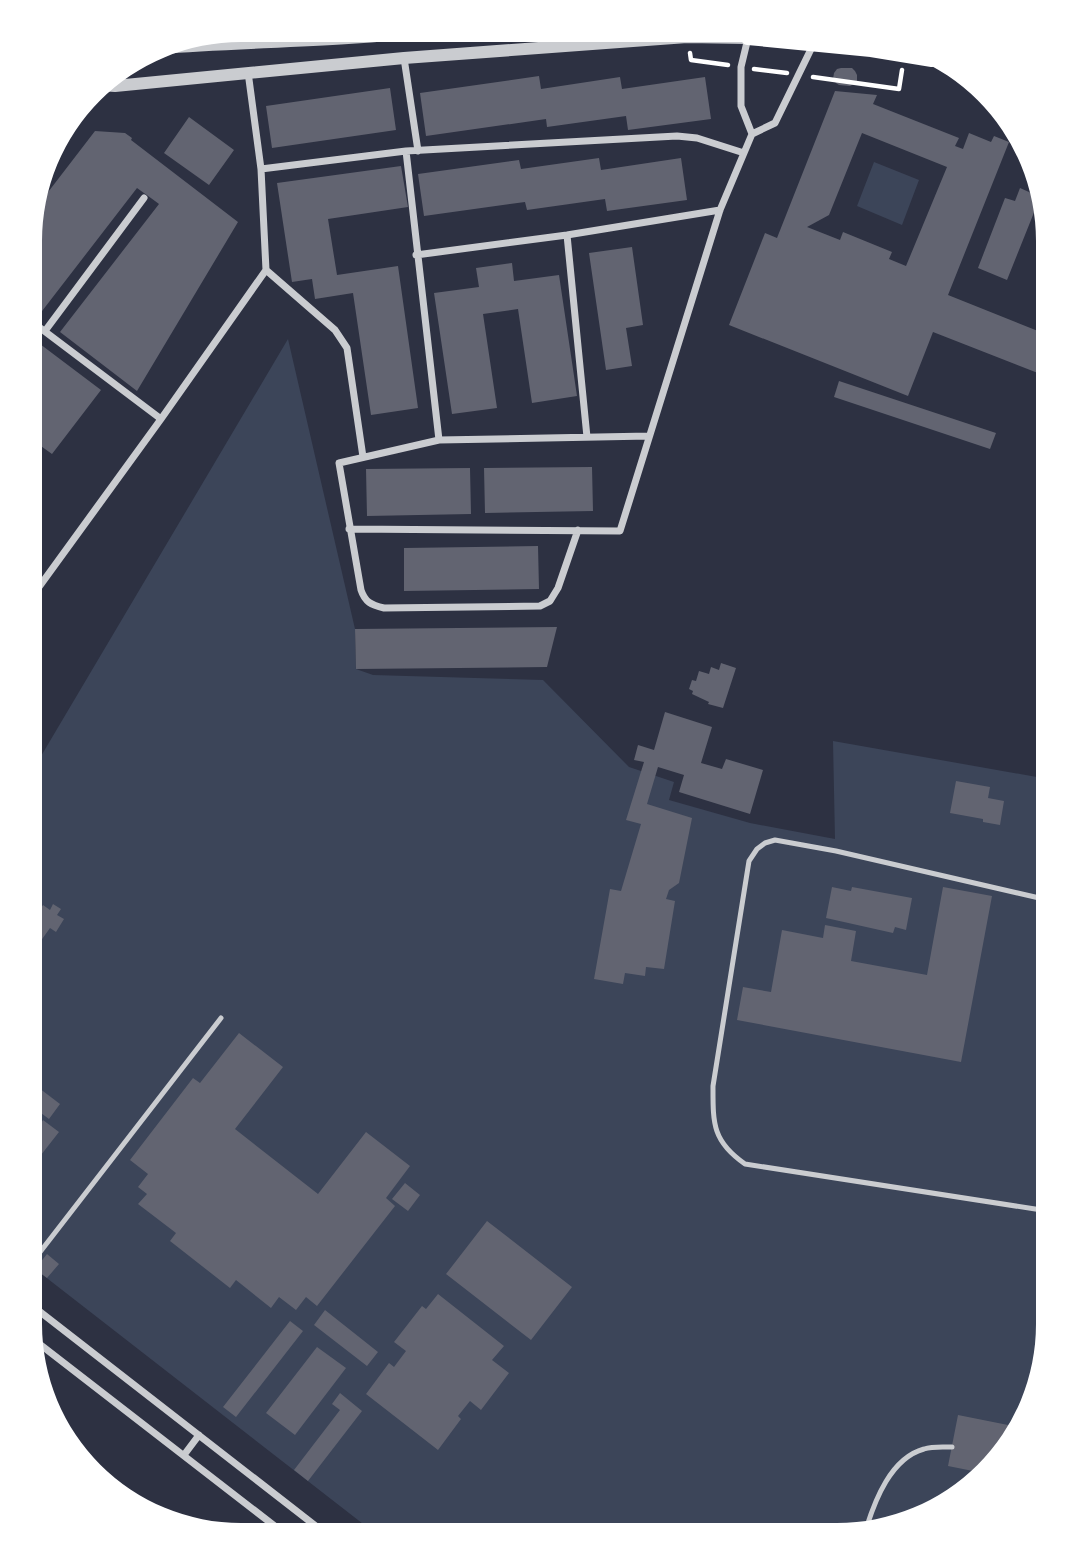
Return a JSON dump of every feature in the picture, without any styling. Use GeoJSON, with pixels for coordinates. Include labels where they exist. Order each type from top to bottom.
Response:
{"type":"FeatureCollection","features":[{"type":"Feature","properties":{"kind":"street"},"geometry":{"type":"LineString","coordinates":[[117,86],[404,58],[620,42]]}},
{"type":"Feature","properties":{"kind":"street"},"geometry":{"type":"LineString","coordinates":[[746,42],[741,67],[741,106],[752,134]]}},
{"type":"Feature","properties":{"kind":"street"},"geometry":{"type":"LineString","coordinates":[[349,529],[620,530],[720,210],[752,134],[775,123],[811,42]]}},
{"type":"Feature","properties":{"kind":"street"},"geometry":{"type":"LineString","coordinates":[[404,58],[418,151]]}},
{"type":"Feature","properties":{"kind":"street"},"geometry":{"type":"LineString","coordinates":[[42,583],[266,270],[261,169],[248,72]]}},
{"type":"Feature","properties":{"kind":"street"},"geometry":{"type":"LineString","coordinates":[[261,169],[406,151],[677,136],[697,138],[744,153]]}},
{"type":"Feature","properties":{"kind":"street"},"geometry":{"type":"LineString","coordinates":[[406,151],[439,440]]}},
{"type":"Feature","properties":{"kind":"street"},"geometry":{"type":"LineString","coordinates":[[45,331],[145,198]]}},
{"type":"Feature","properties":{"kind":"street"},"geometry":{"type":"LineString","coordinates":[[416,255],[567,235],[720,210]]}},
{"type":"Feature","properties":{"kind":"street"},"geometry":{"type":"LineString","coordinates":[[567,235],[587,437]]}},
{"type":"Feature","properties":{"kind":"street"},"geometry":{"type":"LineString","coordinates":[[266,270],[335,330],[347,348],[363,457]]}},
{"type":"Feature","properties":{"kind":"street"},"geometry":{"type":"LineString","coordinates":[[42,329],[161,419]]}},
{"type":"Feature","properties":{"kind":"street"},"geometry":{"type":"LineString","coordinates":[[578,530],[558,588],[550,601],[540,607],[372,606],[364,600],[339,463],[439,440],[649,436]]}},
{"type":"Feature","properties":{"kind":"street"},"geometry":{"type":"LineString","coordinates":[[42,1313],[312,1523]]}},
{"type":"Feature","properties":{"kind":"street"},"geometry":{"type":"LineString","coordinates":[[44,1347],[271,1523]]}},
{"type":"Feature","properties":{"kind":"street"},"geometry":{"type":"LineString","coordinates":[[184,1455],[199,1435]]}},
{"type":"Feature","properties":{"kind":"lane"},"geometry":{"type":"LineString","coordinates":[[1036,897],[836,851],[775,840],[765,843],[749,861],[713,1086],[713,1118],[717,1135],[732,1155],[745,1164],[1036,1209]]}},
{"type":"Feature","properties":{"kind":"lane"},"geometry":{"type":"LineString","coordinates":[[42,1249],[221,1018]]}},
{"type":"Feature","properties":{"kind":"lane"},"geometry":{"type":"LineString","coordinates":[[869,1520],[881,1490],[901,1462],[922,1449],[952,1447]]}},
{"type":"Feature","properties":{"kind":"shaded area"},"geometry":{"type":"Polygon","coordinates":[[[874,162],[919,180],[902,225],[857,206],[874,162]]]}},
{"type":"Feature","properties":{"kind":"shaded area"},"geometry":{"type":"Polygon","coordinates":[[[288,339],[355,629],[356,669],[373,675],[543,680],[629,767],[674,782],[669,800],[750,823],[835,839],[833,741],[1036,777],[1036,1337],[1025,1388],[1002,1435],[968,1474],[948,1489],[901,1512],[863,1521],[362,1523],[42,1274],[42,754],[288,339]]]}},
{"type":"Feature","properties":{"kind":"building"},"geometry":{"type":"Polygon","coordinates":[[[841,68],[852,68],[855,71],[857,81],[854,84],[850,86],[836,83],[833,79],[834,73],[841,68]]]}},
{"type":"Feature","properties":{"kind":"building"},"geometry":{"type":"Polygon","coordinates":[[[539,76],[541,89],[620,77],[622,89],[705,77],[711,119],[628,130],[626,116],[547,127],[546,119],[426,136],[420,93],[539,76]]]}},
{"type":"Feature","properties":{"kind":"building"},"geometry":{"type":"Polygon","coordinates":[[[390,88],[396,130],[272,148],[266,106],[390,88]]]}},
{"type":"Feature","properties":{"kind":"building"},"geometry":{"type":"Polygon","coordinates":[[[835,91],[877,95],[873,104],[959,138],[955,146],[963,149],[969,133],[991,142],[994,136],[1009,142],[948,295],[1036,330],[1036,372],[933,332],[908,396],[729,325],[765,233],[777,238],[835,91]],[[862,133],[829,215],[807,227],[840,240],[843,232],[892,252],[889,259],[906,266],[947,167],[862,133]]]}},
{"type":"Feature","properties":{"kind":"building"},"geometry":{"type":"Polygon","coordinates":[[[189,117],[234,150],[209,185],[164,153],[189,117]]]}},
{"type":"Feature","properties":{"kind":"building"},"geometry":{"type":"Polygon","coordinates":[[[95,131],[125,133],[238,222],[137,391],[60,332],[159,204],[137,188],[42,311],[42,241],[49,191],[95,131]]]}},
{"type":"Feature","properties":{"kind":"building"},"geometry":{"type":"Polygon","coordinates":[[[599,158],[601,170],[681,158],[687,200],[607,211],[605,199],[527,210],[525,202],[424,216],[418,174],[519,160],[521,169],[599,158]]]}},
{"type":"Feature","properties":{"kind":"building"},"geometry":{"type":"Polygon","coordinates":[[[401,166],[408,207],[328,219],[337,275],[398,266],[418,408],[371,415],[353,293],[315,299],[312,279],[292,282],[277,183],[401,166]]]}},
{"type":"Feature","properties":{"kind":"building"},"geometry":{"type":"Polygon","coordinates":[[[1020,188],[1029,192],[1034,213],[1007,280],[978,268],[1005,198],[1015,201],[1020,188]]]}},
{"type":"Feature","properties":{"kind":"building"},"geometry":{"type":"Polygon","coordinates":[[[632,247],[643,325],[626,328],[632,366],[606,370],[589,253],[632,247]]]}},
{"type":"Feature","properties":{"kind":"building"},"geometry":{"type":"Polygon","coordinates":[[[512,263],[514,281],[559,275],[577,396],[532,403],[518,309],[483,314],[497,408],[452,414],[434,293],[479,287],[476,268],[512,263]]]}},
{"type":"Feature","properties":{"kind":"building"},"geometry":{"type":"Polygon","coordinates":[[[42,346],[101,390],[52,454],[42,447],[42,346]]]}},
{"type":"Feature","properties":{"kind":"building"},"geometry":{"type":"Polygon","coordinates":[[[839,381],[996,433],[990,449],[834,397],[839,381]]]}},
{"type":"Feature","properties":{"kind":"building"},"geometry":{"type":"Polygon","coordinates":[[[592,467],[593,511],[485,513],[484,468],[592,467]]]}},
{"type":"Feature","properties":{"kind":"building"},"geometry":{"type":"Polygon","coordinates":[[[470,468],[471,514],[367,516],[366,469],[470,468]]]}},
{"type":"Feature","properties":{"kind":"building"},"geometry":{"type":"Polygon","coordinates":[[[538,546],[539,589],[404,591],[404,548],[538,546]]]}},
{"type":"Feature","properties":{"kind":"building"},"geometry":{"type":"Polygon","coordinates":[[[557,627],[547,667],[356,669],[355,629],[557,627]]]}},
{"type":"Feature","properties":{"kind":"building"},"geometry":{"type":"Polygon","coordinates":[[[721,663],[736,668],[723,708],[708,704],[709,702],[692,694],[693,691],[689,689],[692,680],[696,681],[699,671],[709,674],[711,667],[719,670],[721,663]]]}},
{"type":"Feature","properties":{"kind":"building"},"geometry":{"type":"Polygon","coordinates":[[[665,712],[712,727],[701,763],[722,769],[726,759],[763,770],[750,814],[679,792],[684,775],[658,767],[647,804],[692,818],[679,883],[669,890],[666,899],[675,901],[664,969],[646,967],[645,976],[625,973],[623,984],[594,979],[610,889],[621,891],[641,824],[626,820],[644,762],[634,760],[638,745],[654,750],[665,712]]]}},
{"type":"Feature","properties":{"kind":"building"},"geometry":{"type":"Polygon","coordinates":[[[956,781],[990,787],[988,798],[1004,801],[1000,825],[950,813],[956,781]]]}},
{"type":"Feature","properties":{"kind":"building"},"geometry":{"type":"Polygon","coordinates":[[[832,887],[851,891],[852,887],[912,898],[906,930],[895,927],[893,933],[826,918],[832,887]]]}},
{"type":"Feature","properties":{"kind":"building"},"geometry":{"type":"Polygon","coordinates":[[[943,887],[992,896],[961,1062],[737,1020],[743,987],[771,992],[782,930],[823,938],[825,925],[856,931],[851,961],[927,975],[943,887]]]}},
{"type":"Feature","properties":{"kind":"building"},"geometry":{"type":"Polygon","coordinates":[[[53,904],[61,909],[57,915],[64,919],[56,932],[50,928],[42,939],[42,906],[50,910],[53,904]]]}},
{"type":"Feature","properties":{"kind":"building"},"geometry":{"type":"Polygon","coordinates":[[[239,1033],[283,1067],[235,1129],[318,1194],[366,1132],[410,1166],[386,1198],[395,1206],[317,1306],[306,1297],[296,1310],[279,1297],[271,1308],[236,1280],[230,1288],[170,1241],[176,1233],[138,1204],[147,1194],[138,1187],[148,1174],[130,1160],[193,1078],[200,1083],[239,1033]]]}},
{"type":"Feature","properties":{"kind":"building"},"geometry":{"type":"Polygon","coordinates":[[[42,1090],[60,1104],[49,1119],[42,1114],[42,1090]]]}},
{"type":"Feature","properties":{"kind":"building"},"geometry":{"type":"Polygon","coordinates":[[[43,1120],[59,1132],[42,1154],[43,1120]]]}},
{"type":"Feature","properties":{"kind":"building"},"geometry":{"type":"Polygon","coordinates":[[[405,1183],[420,1195],[408,1211],[392,1199],[405,1183]]]}},
{"type":"Feature","properties":{"kind":"building"},"geometry":{"type":"Polygon","coordinates":[[[487,1221],[572,1287],[531,1340],[446,1274],[487,1221]]]}},
{"type":"Feature","properties":{"kind":"building"},"geometry":{"type":"Polygon","coordinates":[[[47,1254],[59,1264],[47,1278],[42,1274],[42,1260],[47,1254]]]}},
{"type":"Feature","properties":{"kind":"building"},"geometry":{"type":"Polygon","coordinates":[[[438,1294],[504,1346],[492,1360],[509,1373],[481,1410],[470,1401],[458,1416],[461,1419],[438,1450],[366,1394],[389,1363],[394,1367],[406,1351],[394,1342],[422,1306],[426,1309],[438,1294]]]}},
{"type":"Feature","properties":{"kind":"building"},"geometry":{"type":"Polygon","coordinates":[[[325,1310],[378,1352],[367,1366],[314,1325],[325,1310]]]}},
{"type":"Feature","properties":{"kind":"building"},"geometry":{"type":"Polygon","coordinates":[[[290,1321],[303,1331],[236,1417],[223,1407],[290,1321]]]}},
{"type":"Feature","properties":{"kind":"building"},"geometry":{"type":"Polygon","coordinates":[[[317,1347],[346,1368],[295,1435],[266,1413],[317,1347]]]}},
{"type":"Feature","properties":{"kind":"building"},"geometry":{"type":"Polygon","coordinates":[[[340,1393],[362,1411],[308,1481],[294,1470],[340,1410],[332,1404],[340,1393]]]}},
{"type":"Feature","properties":{"kind":"building"},"geometry":{"type":"Polygon","coordinates":[[[958,1415],[1008,1425],[987,1455],[971,1471],[948,1466],[958,1415]]]}}]}
